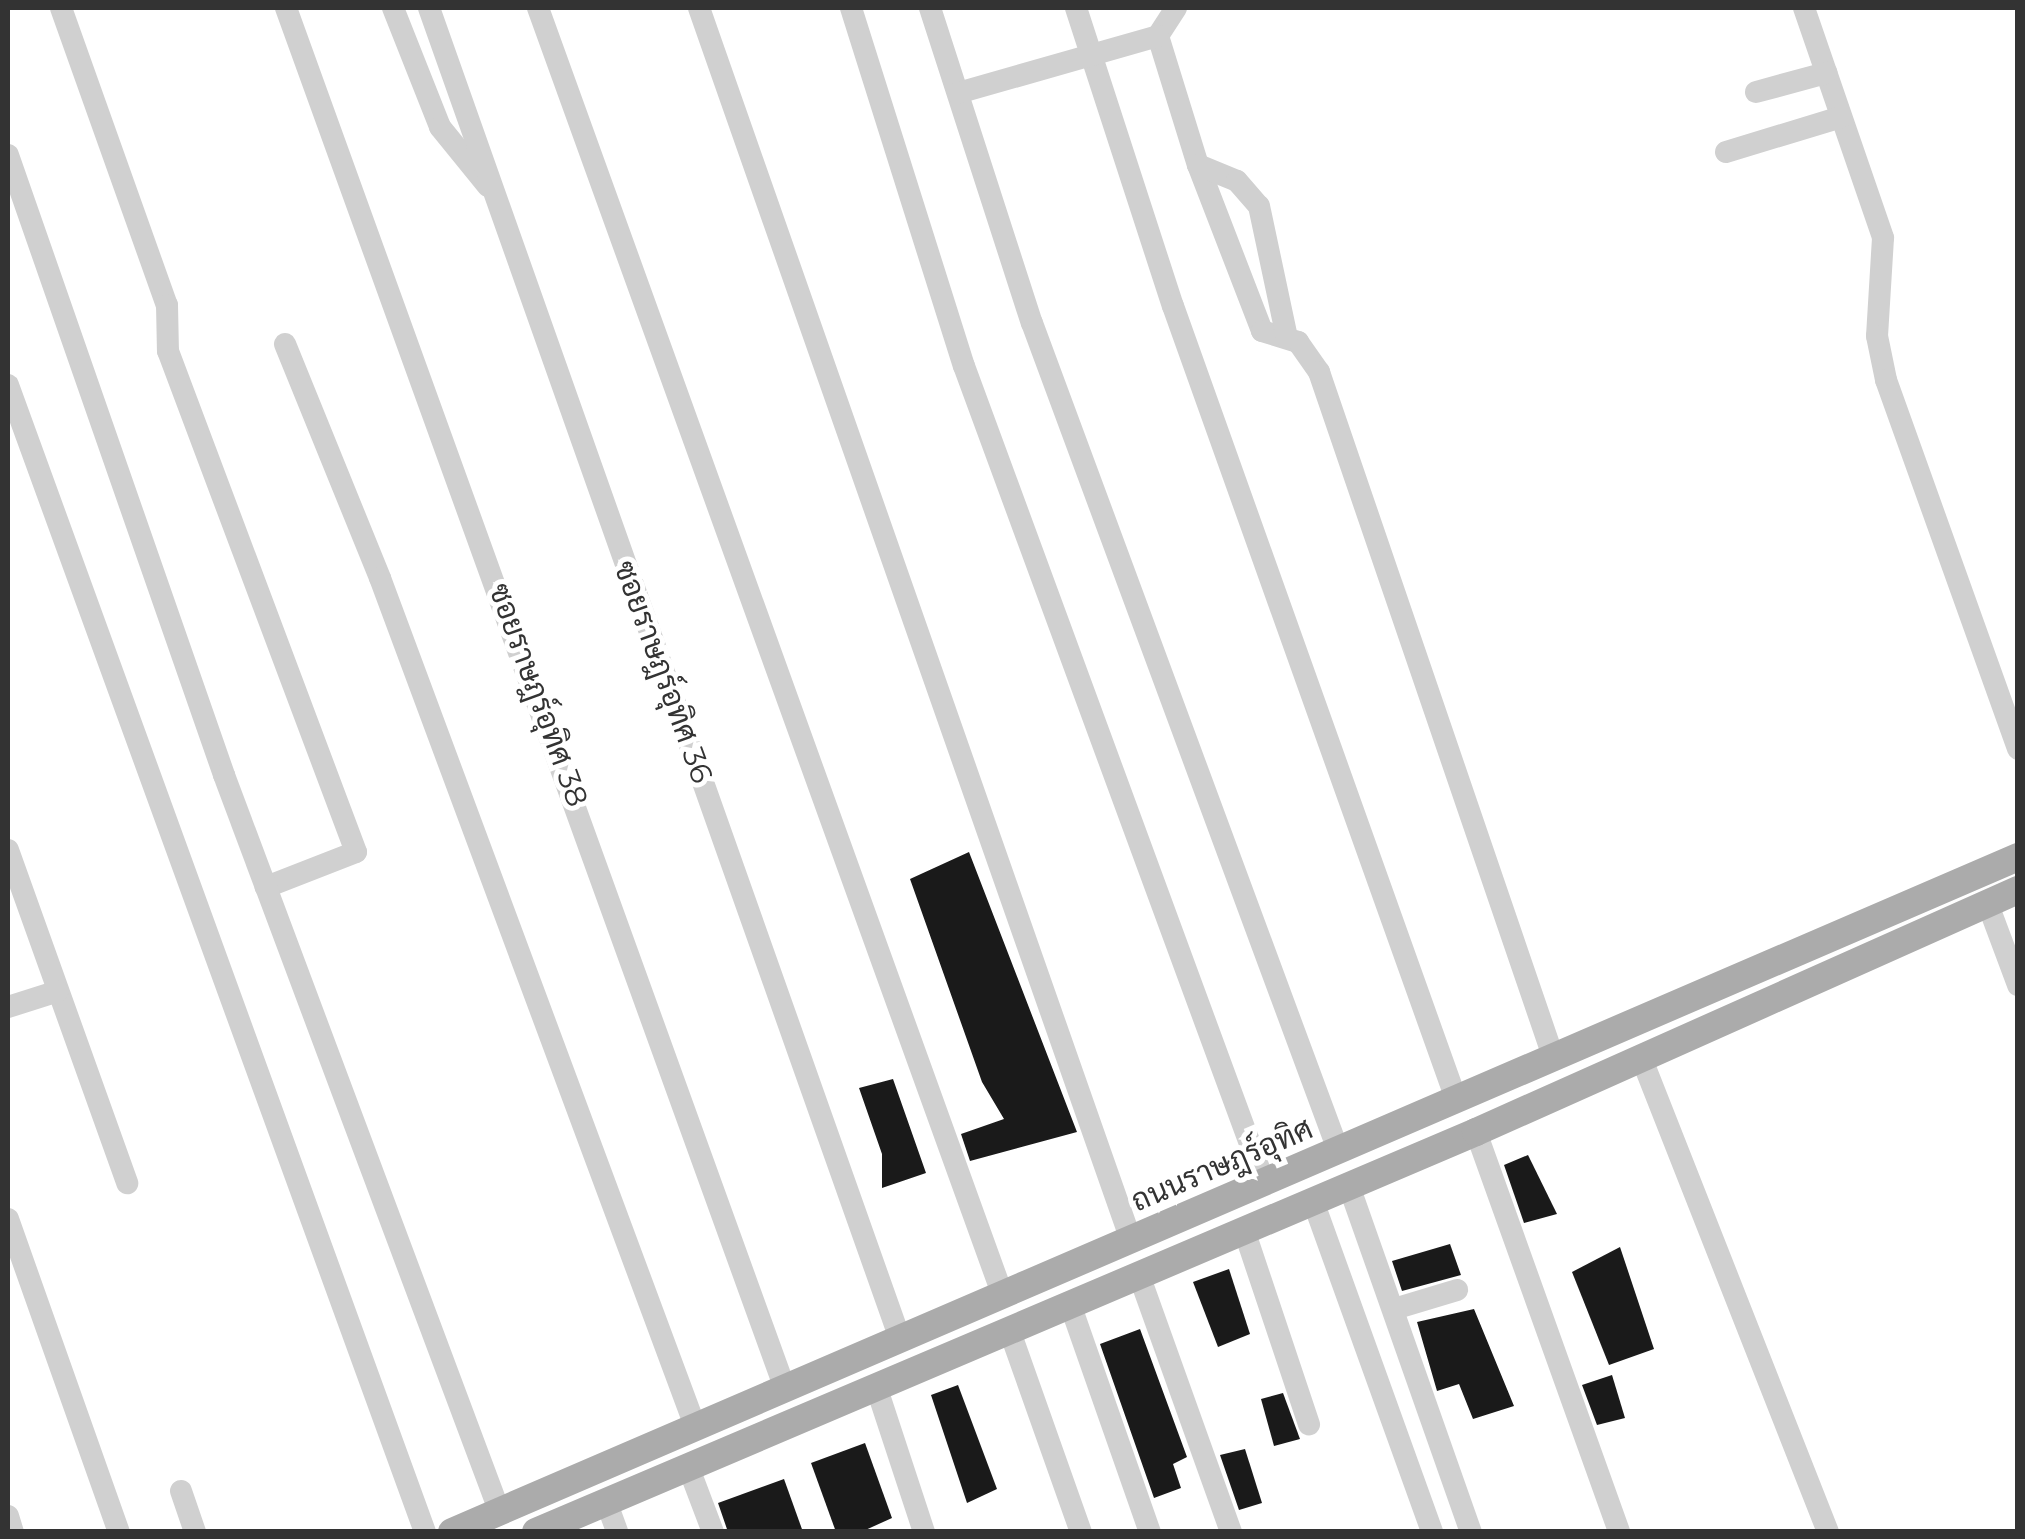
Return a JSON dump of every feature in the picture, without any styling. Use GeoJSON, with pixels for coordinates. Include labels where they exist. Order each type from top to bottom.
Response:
{"type":"FeatureCollection","features":[{"type":"Feature","properties":{"kind":"main road","name":"ถนนราษฎร์อุทิศ"},"geometry":{"type":"LineString","coordinates":[[452,1532],[694,1424],[1588,1045],[2018,857]]}},
{"type":"Feature","properties":{"kind":"main road"},"geometry":{"type":"LineString","coordinates":[[536,1532],[1476,1132],[2018,890]]}},
{"type":"Feature","properties":{"kind":"main road"},"geometry":{"type":"LineString","coordinates":[[1588,1045],[1604,1074]]}},
{"type":"Feature","properties":{"kind":"street"},"geometry":{"type":"LineString","coordinates":[[62,8],[166,305],[168,351],[356,852],[266,887]]}},
{"type":"Feature","properties":{"kind":"street","name":"ซอยราษฎร์อุทิศ 38"},"geometry":{"type":"LineString","coordinates":[[286,8],[784,1386]]}},
{"type":"Feature","properties":{"kind":"street"},"geometry":{"type":"LineString","coordinates":[[393,8],[440,127],[500,200]]}},
{"type":"Feature","properties":{"kind":"street","name":"ซอยราษฎร์อุทิศ 36"},"geometry":{"type":"LineString","coordinates":[[429,8],[500,200],[560,388],[899,1336]]}},
{"type":"Feature","properties":{"kind":"street"},"geometry":{"type":"LineString","coordinates":[[538,8],[1002,1294]]}},
{"type":"Feature","properties":{"kind":"street"},"geometry":{"type":"LineString","coordinates":[[699,8],[1131,1240]]}},
{"type":"Feature","properties":{"kind":"street"},"geometry":{"type":"LineString","coordinates":[[851,8],[964,366],[1264,1182]]}},
{"type":"Feature","properties":{"kind":"street"},"geometry":{"type":"LineString","coordinates":[[930,8],[1032,323],[1338,1150]]}},
{"type":"Feature","properties":{"kind":"street"},"geometry":{"type":"LineString","coordinates":[[1076,8],[1174,306],[1456,1099]]}},
{"type":"Feature","properties":{"kind":"street"},"geometry":{"type":"LineString","coordinates":[[958,93],[1090,51],[1158,36],[1176,8]]}},
{"type":"Feature","properties":{"kind":"street"},"geometry":{"type":"LineString","coordinates":[[1804,8],[1882,238],[1877,336],[1886,380],[2018,749]]}},
{"type":"Feature","properties":{"kind":"street"},"geometry":{"type":"LineString","coordinates":[[1158,36],[1198,165],[1262,331],[1287,338],[1309,352],[1319,372],[1554,1059]]}},
{"type":"Feature","properties":{"kind":"street"},"geometry":{"type":"LineString","coordinates":[[1756,92],[1826,72]]}},
{"type":"Feature","properties":{"kind":"street"},"geometry":{"type":"LineString","coordinates":[[1726,152],[1841,117]]}},
{"type":"Feature","properties":{"kind":"street"},"geometry":{"type":"LineString","coordinates":[[8,155],[266,887],[499,1510]]}},
{"type":"Feature","properties":{"kind":"street"},"geometry":{"type":"LineString","coordinates":[[1198,165],[1237,180],[1259,206],[1287,338]]}},
{"type":"Feature","properties":{"kind":"street"},"geometry":{"type":"LineString","coordinates":[[285,344],[380,578],[694,1424]]}},
{"type":"Feature","properties":{"kind":"street"},"geometry":{"type":"LineString","coordinates":[[8,386],[424,1532]]}},
{"type":"Feature","properties":{"kind":"street"},"geometry":{"type":"LineString","coordinates":[[8,850],[127,1183]]}},
{"type":"Feature","properties":{"kind":"street"},"geometry":{"type":"LineString","coordinates":[[1987,902],[2018,984]]}},
{"type":"Feature","properties":{"kind":"street"},"geometry":{"type":"LineString","coordinates":[[8,1007],[58,991]]}},
{"type":"Feature","properties":{"kind":"street"},"geometry":{"type":"LineString","coordinates":[[1641,1056],[1828,1532]]}},
{"type":"Feature","properties":{"kind":"street"},"geometry":{"type":"LineString","coordinates":[[1476,1132],[1618,1532]]}},
{"type":"Feature","properties":{"kind":"street"},"geometry":{"type":"LineString","coordinates":[[1349,1186],[1471,1532]]}},
{"type":"Feature","properties":{"kind":"street"},"geometry":{"type":"LineString","coordinates":[[1313,1201],[1432,1532]]}},
{"type":"Feature","properties":{"kind":"street"},"geometry":{"type":"LineString","coordinates":[[8,1218],[119,1532]]}},
{"type":"Feature","properties":{"kind":"street"},"geometry":{"type":"LineString","coordinates":[[1244,1230],[1309,1424]]}},
{"type":"Feature","properties":{"kind":"street"},"geometry":{"type":"LineString","coordinates":[[1139,1276],[1231,1532]]}},
{"type":"Feature","properties":{"kind":"street"},"geometry":{"type":"LineString","coordinates":[[1394,1309],[1458,1290]]}},
{"type":"Feature","properties":{"kind":"street"},"geometry":{"type":"LineString","coordinates":[[1070,1304],[1150,1532]]}},
{"type":"Feature","properties":{"kind":"street"},"geometry":{"type":"LineString","coordinates":[[1009,1329],[1081,1532]]}},
{"type":"Feature","properties":{"kind":"street"},"geometry":{"type":"LineString","coordinates":[[876,1386],[924,1532]]}},
{"type":"Feature","properties":{"kind":"street"},"geometry":{"type":"LineString","coordinates":[[688,1466],[714,1532]]}},
{"type":"Feature","properties":{"kind":"street"},"geometry":{"type":"LineString","coordinates":[[182,1491],[195,1532]]}},
{"type":"Feature","properties":{"kind":"street"},"geometry":{"type":"LineString","coordinates":[[606,1502],[616,1532]]}},
{"type":"Feature","properties":{"kind":"street"},"geometry":{"type":"LineString","coordinates":[[8,1516],[13,1532]]}},
{"type":"Feature","properties":{"kind":"building"},"geometry":{"type":"Polygon","coordinates":[[[969,852],[1077,1132],[970,1161],[961,1134],[1004,1119],[982,1082],[910,879],[969,852]]]}},
{"type":"Feature","properties":{"kind":"building"},"geometry":{"type":"Polygon","coordinates":[[[893,1079],[926,1173],[882,1188],[882,1154],[859,1088],[893,1079]]]}},
{"type":"Feature","properties":{"kind":"building"},"geometry":{"type":"Polygon","coordinates":[[[1528,1155],[1557,1214],[1524,1223],[1504,1165],[1528,1155]]]}},
{"type":"Feature","properties":{"kind":"building"},"geometry":{"type":"Polygon","coordinates":[[[1450,1244],[1461,1275],[1402,1291],[1392,1261],[1450,1244]]]}},
{"type":"Feature","properties":{"kind":"building"},"geometry":{"type":"Polygon","coordinates":[[[1620,1247],[1654,1349],[1609,1365],[1572,1272],[1620,1247]]]}},
{"type":"Feature","properties":{"kind":"building"},"geometry":{"type":"Polygon","coordinates":[[[1229,1269],[1250,1334],[1218,1347],[1193,1282],[1229,1269]]]}},
{"type":"Feature","properties":{"kind":"building"},"geometry":{"type":"Polygon","coordinates":[[[1474,1309],[1514,1406],[1473,1419],[1459,1384],[1437,1391],[1417,1322],[1474,1309]]]}},
{"type":"Feature","properties":{"kind":"building"},"geometry":{"type":"Polygon","coordinates":[[[1140,1329],[1187,1457],[1173,1464],[1181,1488],[1154,1498],[1100,1344],[1140,1329]]]}},
{"type":"Feature","properties":{"kind":"building"},"geometry":{"type":"Polygon","coordinates":[[[1612,1375],[1625,1418],[1597,1425],[1582,1385],[1612,1375]]]}},
{"type":"Feature","properties":{"kind":"building"},"geometry":{"type":"Polygon","coordinates":[[[958,1385],[997,1489],[967,1503],[931,1395],[958,1385]]]}},
{"type":"Feature","properties":{"kind":"building"},"geometry":{"type":"Polygon","coordinates":[[[1283,1393],[1300,1439],[1274,1446],[1261,1399],[1283,1393]]]}},
{"type":"Feature","properties":{"kind":"building"},"geometry":{"type":"Polygon","coordinates":[[[865,1443],[892,1518],[861,1532],[836,1532],[811,1463],[865,1443]]]}},
{"type":"Feature","properties":{"kind":"building"},"geometry":{"type":"Polygon","coordinates":[[[1245,1449],[1262,1503],[1239,1510],[1220,1455],[1245,1449]]]}},
{"type":"Feature","properties":{"kind":"building"},"geometry":{"type":"Polygon","coordinates":[[[784,1479],[803,1532],[728,1532],[718,1503],[784,1479]]]}}]}
